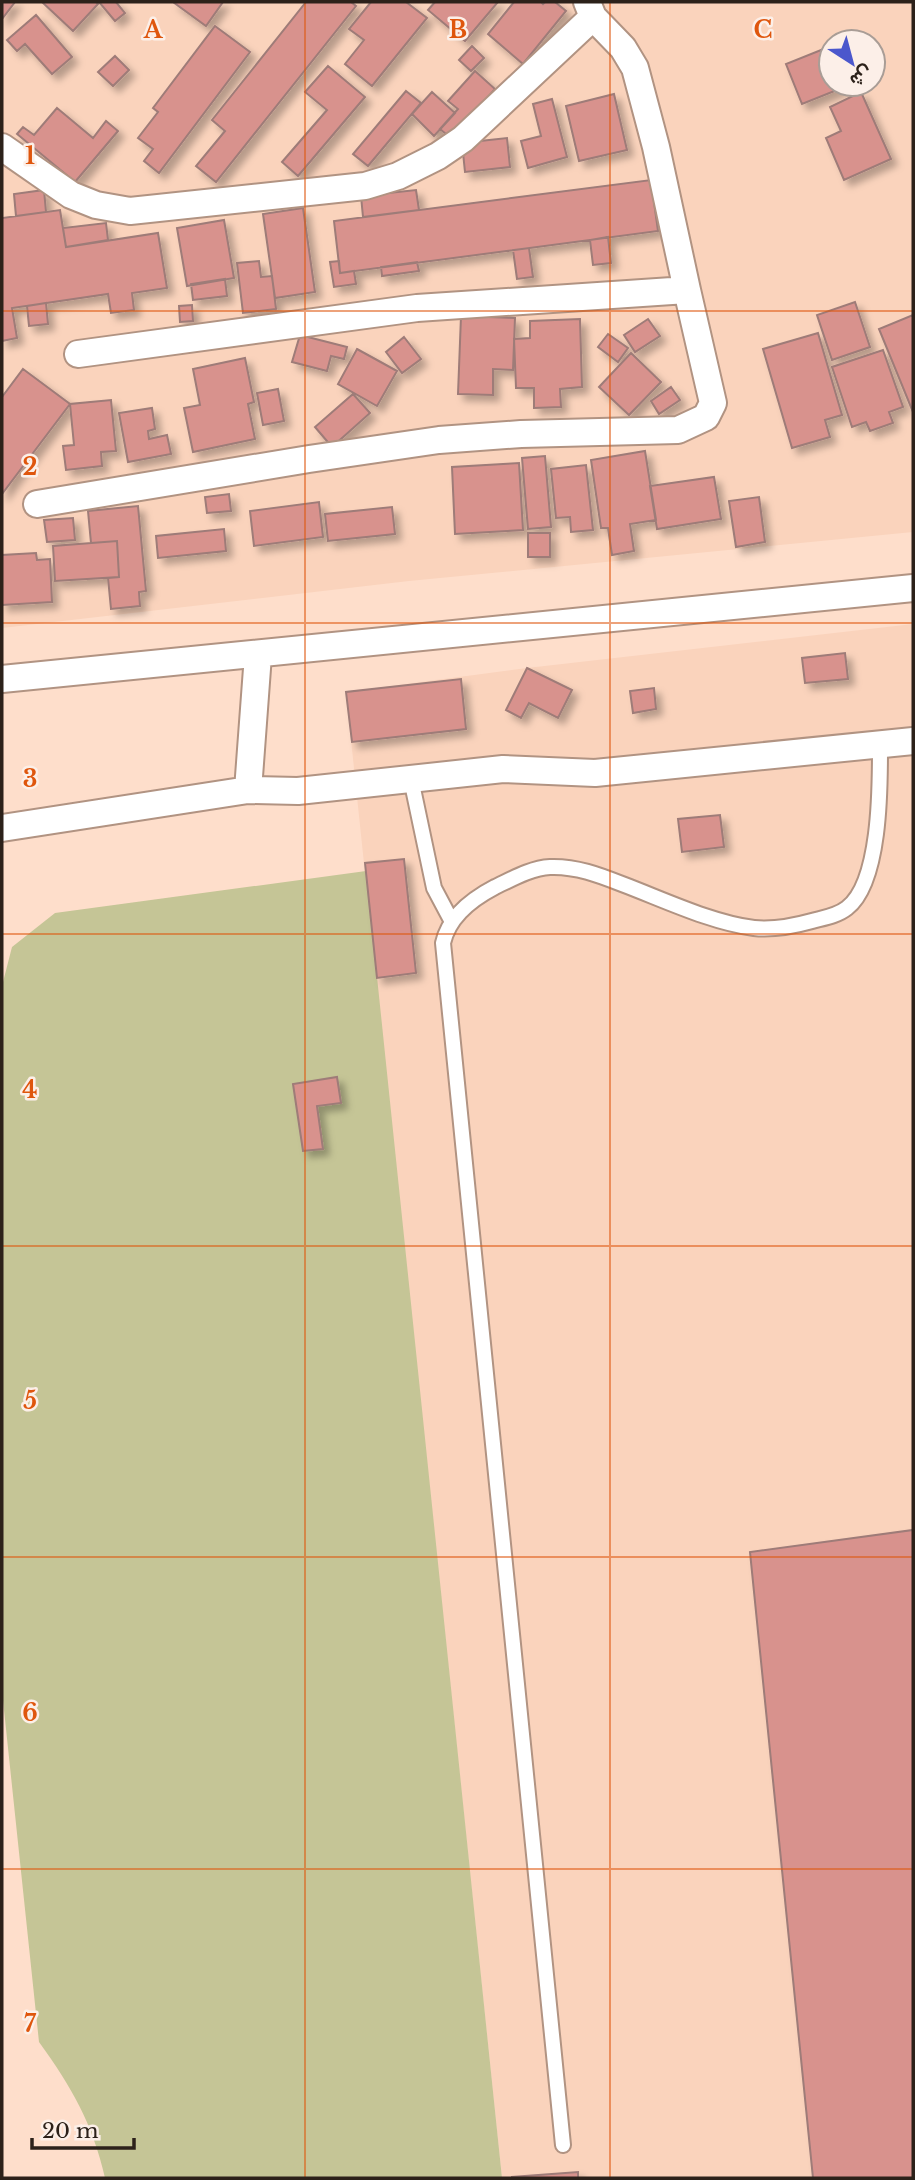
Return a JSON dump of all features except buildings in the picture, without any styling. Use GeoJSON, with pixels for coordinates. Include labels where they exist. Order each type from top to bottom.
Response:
{"type":"FeatureCollection","features":[{"type":"Feature","properties":{"kind":"street"},"geometry":{"type":"LineString","coordinates":[[2,147],[71,195],[96,205],[130,211],[365,186],[398,176],[438,156],[463,139],[590,9],[623,48],[635,68],[656,147],[713,403],[705,417],[678,430],[521,434],[439,440],[37,504]]}},
{"type":"Feature","properties":{"kind":"street"},"geometry":{"type":"LineString","coordinates":[[78,354],[417,309],[687,290]]}},
{"type":"Feature","properties":{"kind":"street"},"geometry":{"type":"LineString","coordinates":[[2,680],[913,588]]}},
{"type":"Feature","properties":{"kind":"street"},"geometry":{"type":"LineString","coordinates":[[248,790],[258,655]]}},
{"type":"Feature","properties":{"kind":"street"},"geometry":{"type":"LineString","coordinates":[[2,828],[248,790],[298,791],[503,769],[596,773],[913,741]]}},
{"type":"Feature","properties":{"kind":"lane"},"geometry":{"type":"LineString","coordinates":[[563,2145],[443,943],[451,920],[481,894],[533,870],[550,867],[587,871],[708,916],[754,928],[792,926],[833,915],[846,909],[856,899],[865,882],[880,811],[880,745]]}},
{"type":"Feature","properties":{"kind":"lane"},"geometry":{"type":"LineString","coordinates":[[411,779],[434,888],[451,920]]}},
{"type":"Feature","properties":{"kind":"shaded area"},"geometry":{"type":"Polygon","coordinates":[[[2,2],[913,2],[913,532],[409,581],[2,628],[2,2]]]}},
{"type":"Feature","properties":{"kind":"shaded area"},"geometry":{"type":"Polygon","coordinates":[[[913,624],[913,2178],[502,2178],[346,692],[527,668],[913,624]]]}},
{"type":"Feature","properties":{"kind":"green space"},"geometry":{"type":"Polygon","coordinates":[[[366,871],[502,2178],[105,2178],[80,2106],[39,2042],[2,1691],[2,986],[12,947],[55,913],[366,871]]]}}]}
